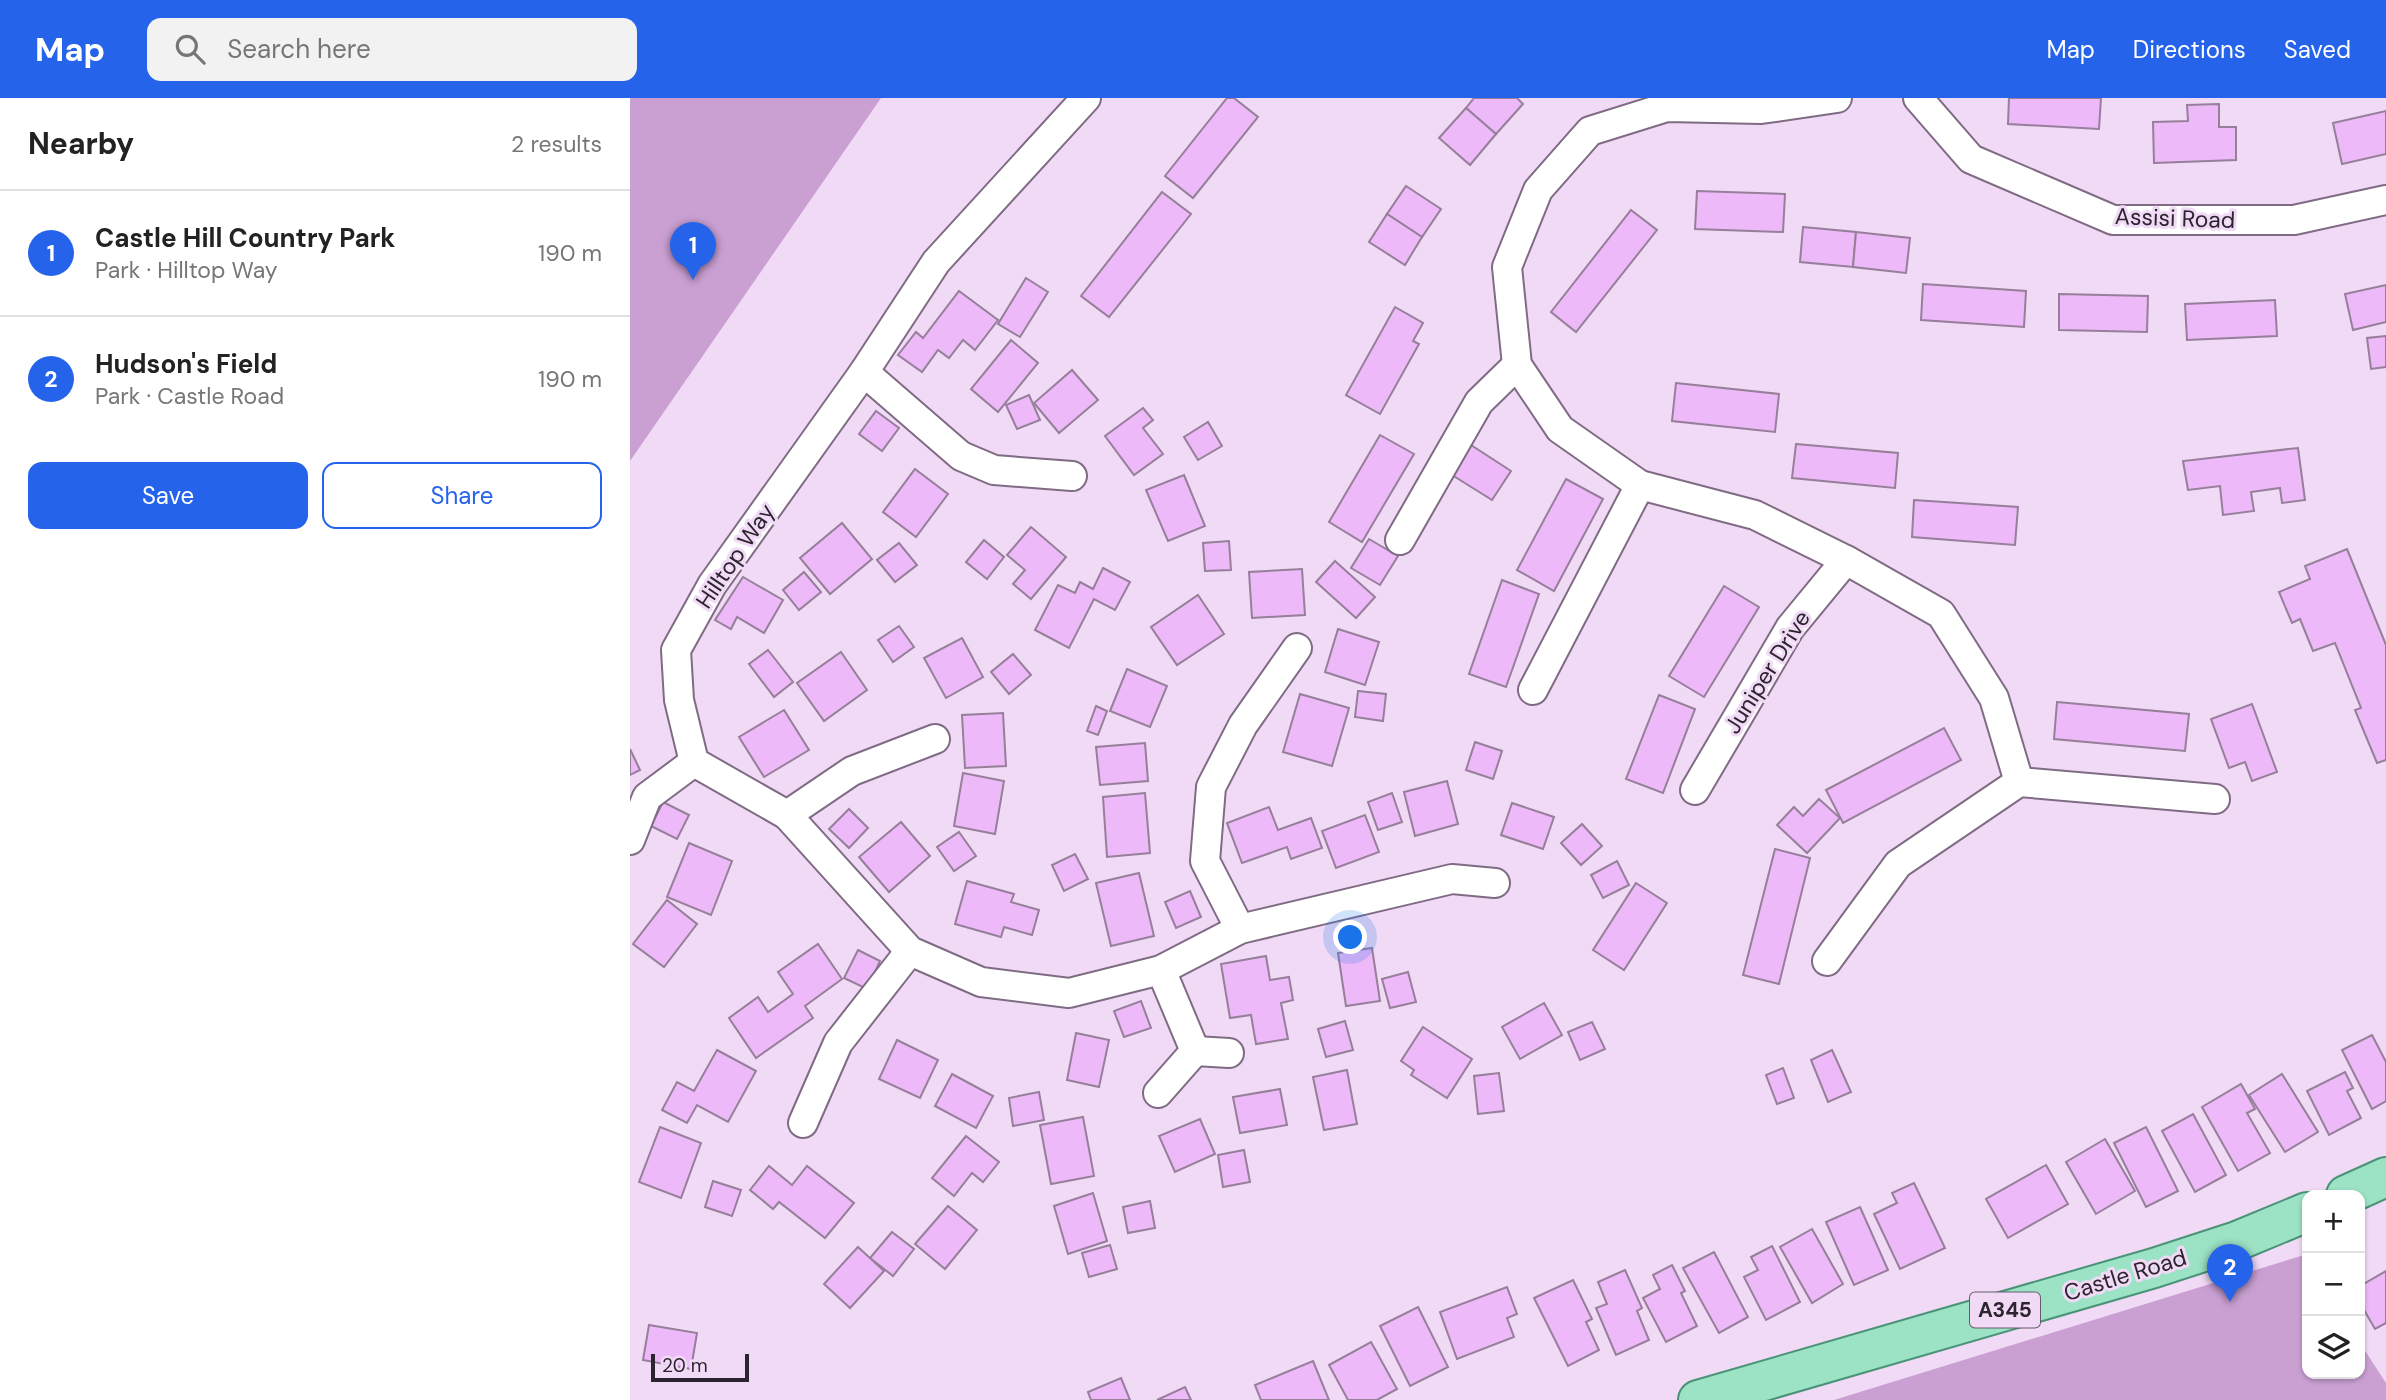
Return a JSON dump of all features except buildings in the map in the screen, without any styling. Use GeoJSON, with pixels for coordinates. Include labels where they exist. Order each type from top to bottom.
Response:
{"type":"FeatureCollection","features":[{"type":"Feature","properties":{"kind":"main road"},"geometry":{"type":"LineString","coordinates":[[2357,1190],[2386,1177]]}},
{"type":"Feature","properties":{"kind":"main road","name":"Castle Road"},"geometry":{"type":"LineString","coordinates":[[1698,1400],[2154,1268],[2237,1241],[2302,1214]]}},
{"type":"Feature","properties":{"kind":"street","name":"Hilltop Way"},"geometry":{"type":"LineString","coordinates":[[694,762],[679,700],[676,650],[712,585],[864,372],[936,262],[1086,98]]}},
{"type":"Feature","properties":{"kind":"street"},"geometry":{"type":"LineString","coordinates":[[1837,98],[1761,109],[1667,107],[1590,131],[1538,190],[1507,267],[1517,365],[1560,429],[1640,485],[1755,515],[1846,560],[1941,614],[1994,698],[2019,782]]}},
{"type":"Feature","properties":{"kind":"street","name":"Assisi Road"},"geometry":{"type":"LineString","coordinates":[[1918,98],[1971,159],[2113,220],[2294,220],[2386,200]]}},
{"type":"Feature","properties":{"kind":"street"},"geometry":{"type":"LineString","coordinates":[[1400,540],[1479,402],[1517,365]]}},
{"type":"Feature","properties":{"kind":"street"},"geometry":{"type":"LineString","coordinates":[[864,372],[961,456],[994,470],[1072,476]]}},
{"type":"Feature","properties":{"kind":"street"},"geometry":{"type":"LineString","coordinates":[[1533,690],[1640,485]]}},
{"type":"Feature","properties":{"kind":"street","name":"Juniper Drive"},"geometry":{"type":"LineString","coordinates":[[1695,790],[1790,628],[1846,560]]}},
{"type":"Feature","properties":{"kind":"street"},"geometry":{"type":"LineString","coordinates":[[1240,929],[1205,861],[1211,787],[1243,725],[1297,648]]}},
{"type":"Feature","properties":{"kind":"street"},"geometry":{"type":"LineString","coordinates":[[787,815],[852,771],[935,739]]}},
{"type":"Feature","properties":{"kind":"street"},"geometry":{"type":"LineString","coordinates":[[630,840],[647,796],[694,762],[787,815],[910,951],[981,982],[1069,993],[1161,970],[1240,929],[1452,879],[1495,883]]}},
{"type":"Feature","properties":{"kind":"street"},"geometry":{"type":"LineString","coordinates":[[1827,961],[1898,864],[2019,782],[2215,799]]}},
{"type":"Feature","properties":{"kind":"street"},"geometry":{"type":"LineString","coordinates":[[803,1123],[838,1043],[910,951]]}},
{"type":"Feature","properties":{"kind":"street"},"geometry":{"type":"LineString","coordinates":[[1161,970],[1195,1051]]}},
{"type":"Feature","properties":{"kind":"street"},"geometry":{"type":"LineString","coordinates":[[1195,1051],[1229,1053]]}},
{"type":"Feature","properties":{"kind":"street"},"geometry":{"type":"LineString","coordinates":[[1158,1093],[1195,1051]]}},
{"type":"Feature","properties":{"kind":"shaded area"},"geometry":{"type":"Polygon","coordinates":[[[630,98],[881,98],[630,461],[630,98]]]}},
{"type":"Feature","properties":{"kind":"shaded area"},"geometry":{"type":"Polygon","coordinates":[[[2302,1256],[2302,1379],[2365,1379],[2365,1351],[2386,1383],[2386,1400],[1834,1400],[2302,1256]]]}},
{"type":"Feature","properties":{"kind":"place","name":"Castle Hill Country Park"},"geometry":{"type":"Point","coordinates":[693,280]}},
{"type":"Feature","properties":{"kind":"place","name":"Hudson's Field"},"geometry":{"type":"Point","coordinates":[2230,1302]}}]}
